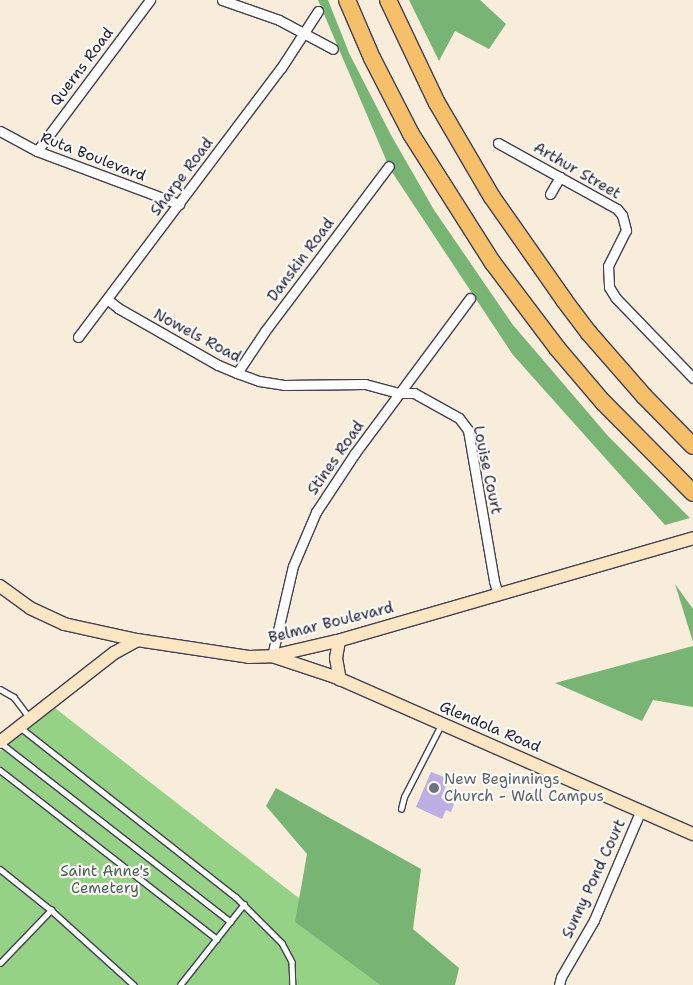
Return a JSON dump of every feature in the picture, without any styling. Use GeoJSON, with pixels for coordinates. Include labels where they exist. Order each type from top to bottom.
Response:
{"type":"FeatureCollection","features":[{"type":"Feature","properties":{"kind":"highway"},"geometry":{"type":"LineString","coordinates":[[347,0],[372,58],[411,134],[493,263],[557,348],[603,402],[693,493]]}},
{"type":"Feature","properties":{"kind":"highway"},"geometry":{"type":"LineString","coordinates":[[388,0],[437,103],[492,197],[589,333],[644,396],[693,446]]}},
{"type":"Feature","properties":{"kind":"main road","name":"Belmar Boulevard"},"geometry":{"type":"LineString","coordinates":[[0,586],[30,608],[64,624],[137,640],[249,657],[272,656],[339,641],[693,538]]}},
{"type":"Feature","properties":{"kind":"main road"},"geometry":{"type":"LineString","coordinates":[[0,742],[114,653],[137,640]]}},
{"type":"Feature","properties":{"kind":"main road"},"geometry":{"type":"LineString","coordinates":[[339,641],[336,658],[340,680]]}},
{"type":"Feature","properties":{"kind":"main road","name":"Glendola Road"},"geometry":{"type":"LineString","coordinates":[[272,656],[340,680],[693,834]]}},
{"type":"Feature","properties":{"kind":"street","name":"Querns Road"},"geometry":{"type":"LineString","coordinates":[[37,151],[150,0]]}},
{"type":"Feature","properties":{"kind":"street"},"geometry":{"type":"LineString","coordinates":[[222,0],[279,20],[334,49]]}},
{"type":"Feature","properties":{"kind":"street","name":"Sharpe Road"},"geometry":{"type":"LineString","coordinates":[[78,337],[281,68],[318,12]]}},
{"type":"Feature","properties":{"kind":"street","name":"Ruta Boulevard"},"geometry":{"type":"LineString","coordinates":[[0,131],[37,151],[179,204]]}},
{"type":"Feature","properties":{"kind":"street","name":"Arthur Street"},"geometry":{"type":"LineString","coordinates":[[498,143],[617,209],[622,215],[626,230],[608,266],[609,287],[616,298],[693,378]]}},
{"type":"Feature","properties":{"kind":"street","name":"Danskin Road"},"geometry":{"type":"LineString","coordinates":[[237,373],[265,331],[390,166]]}},
{"type":"Feature","properties":{"kind":"street"},"geometry":{"type":"LineString","coordinates":[[550,194],[560,177]]}},
{"type":"Feature","properties":{"kind":"street","name":"Stines Road"},"geometry":{"type":"LineString","coordinates":[[272,656],[293,566],[309,526],[331,487],[470,298]]}},
{"type":"Feature","properties":{"kind":"street","name":"Nowels Road"},"geometry":{"type":"LineString","coordinates":[[107,299],[126,313],[218,365],[237,373],[284,385],[365,384],[400,393]]}},
{"type":"Feature","properties":{"kind":"street","name":"Louise Court"},"geometry":{"type":"LineString","coordinates":[[400,393],[414,393],[459,418],[466,426],[498,594]]}},
{"type":"Feature","properties":{"kind":"street","name":"Sunny Pond Court"},"geometry":{"type":"LineString","coordinates":[[559,985],[561,977],[594,920],[641,810]]}},
{"type":"Feature","properties":{"kind":"lane"},"geometry":{"type":"LineString","coordinates":[[0,689],[14,697],[30,718]]}},
{"type":"Feature","properties":{"kind":"lane"},"geometry":{"type":"LineString","coordinates":[[401,809],[404,797],[442,724]]}},
{"type":"Feature","properties":{"kind":"lane"},"geometry":{"type":"LineString","coordinates":[[20,727],[244,904],[282,943],[292,962],[293,985]]}},
{"type":"Feature","properties":{"kind":"lane"},"geometry":{"type":"LineString","coordinates":[[0,742],[231,922]]}},
{"type":"Feature","properties":{"kind":"lane"},"geometry":{"type":"LineString","coordinates":[[0,770],[217,939]]}},
{"type":"Feature","properties":{"kind":"lane"},"geometry":{"type":"LineString","coordinates":[[0,870],[51,910],[134,985]]}},
{"type":"Feature","properties":{"kind":"lane"},"geometry":{"type":"LineString","coordinates":[[180,985],[244,904]]}},
{"type":"Feature","properties":{"kind":"lane"},"geometry":{"type":"LineString","coordinates":[[0,963],[51,910]]}},
{"type":"Feature","properties":{"kind":"green space"},"geometry":{"type":"Polygon","coordinates":[[[318,0],[328,0],[349,53],[391,135],[434,210],[513,325],[608,436],[690,518],[665,525],[513,355],[390,169],[318,0]]]}},
{"type":"Feature","properties":{"kind":"green space"},"geometry":{"type":"Polygon","coordinates":[[[409,0],[480,0],[506,24],[489,49],[455,31],[439,61],[409,0]]]}},
{"type":"Feature","properties":{"kind":"green space"},"geometry":{"type":"Polygon","coordinates":[[[675,584],[693,609],[693,642],[675,584]]]}},
{"type":"Feature","properties":{"kind":"green space"},"geometry":{"type":"Polygon","coordinates":[[[693,646],[693,707],[653,700],[642,721],[555,683],[693,646]]]}},
{"type":"Feature","properties":{"kind":"green space","name":"Saint Anne's Cemetery"},"geometry":{"type":"Polygon","coordinates":[[[55,708],[300,899],[296,922],[380,985],[0,985],[0,751],[55,708]]]}},
{"type":"Feature","properties":{"kind":"green space"},"geometry":{"type":"Polygon","coordinates":[[[276,788],[421,869],[413,929],[459,968],[455,985],[380,985],[295,922],[307,854],[266,806],[276,788]]]}},
{"type":"Feature","properties":{"kind":"building","name":"New Beginnings Church - Wall Campus"},"geometry":{"type":"Polygon","coordinates":[[[431,772],[449,779],[441,798],[454,804],[451,812],[446,810],[442,819],[416,807],[431,772]]]}},
{"type":"Feature","properties":{"kind":"place","name":"New Beginnings Church - Wall Campus"},"geometry":{"type":"Point","coordinates":[434,788]}}]}
